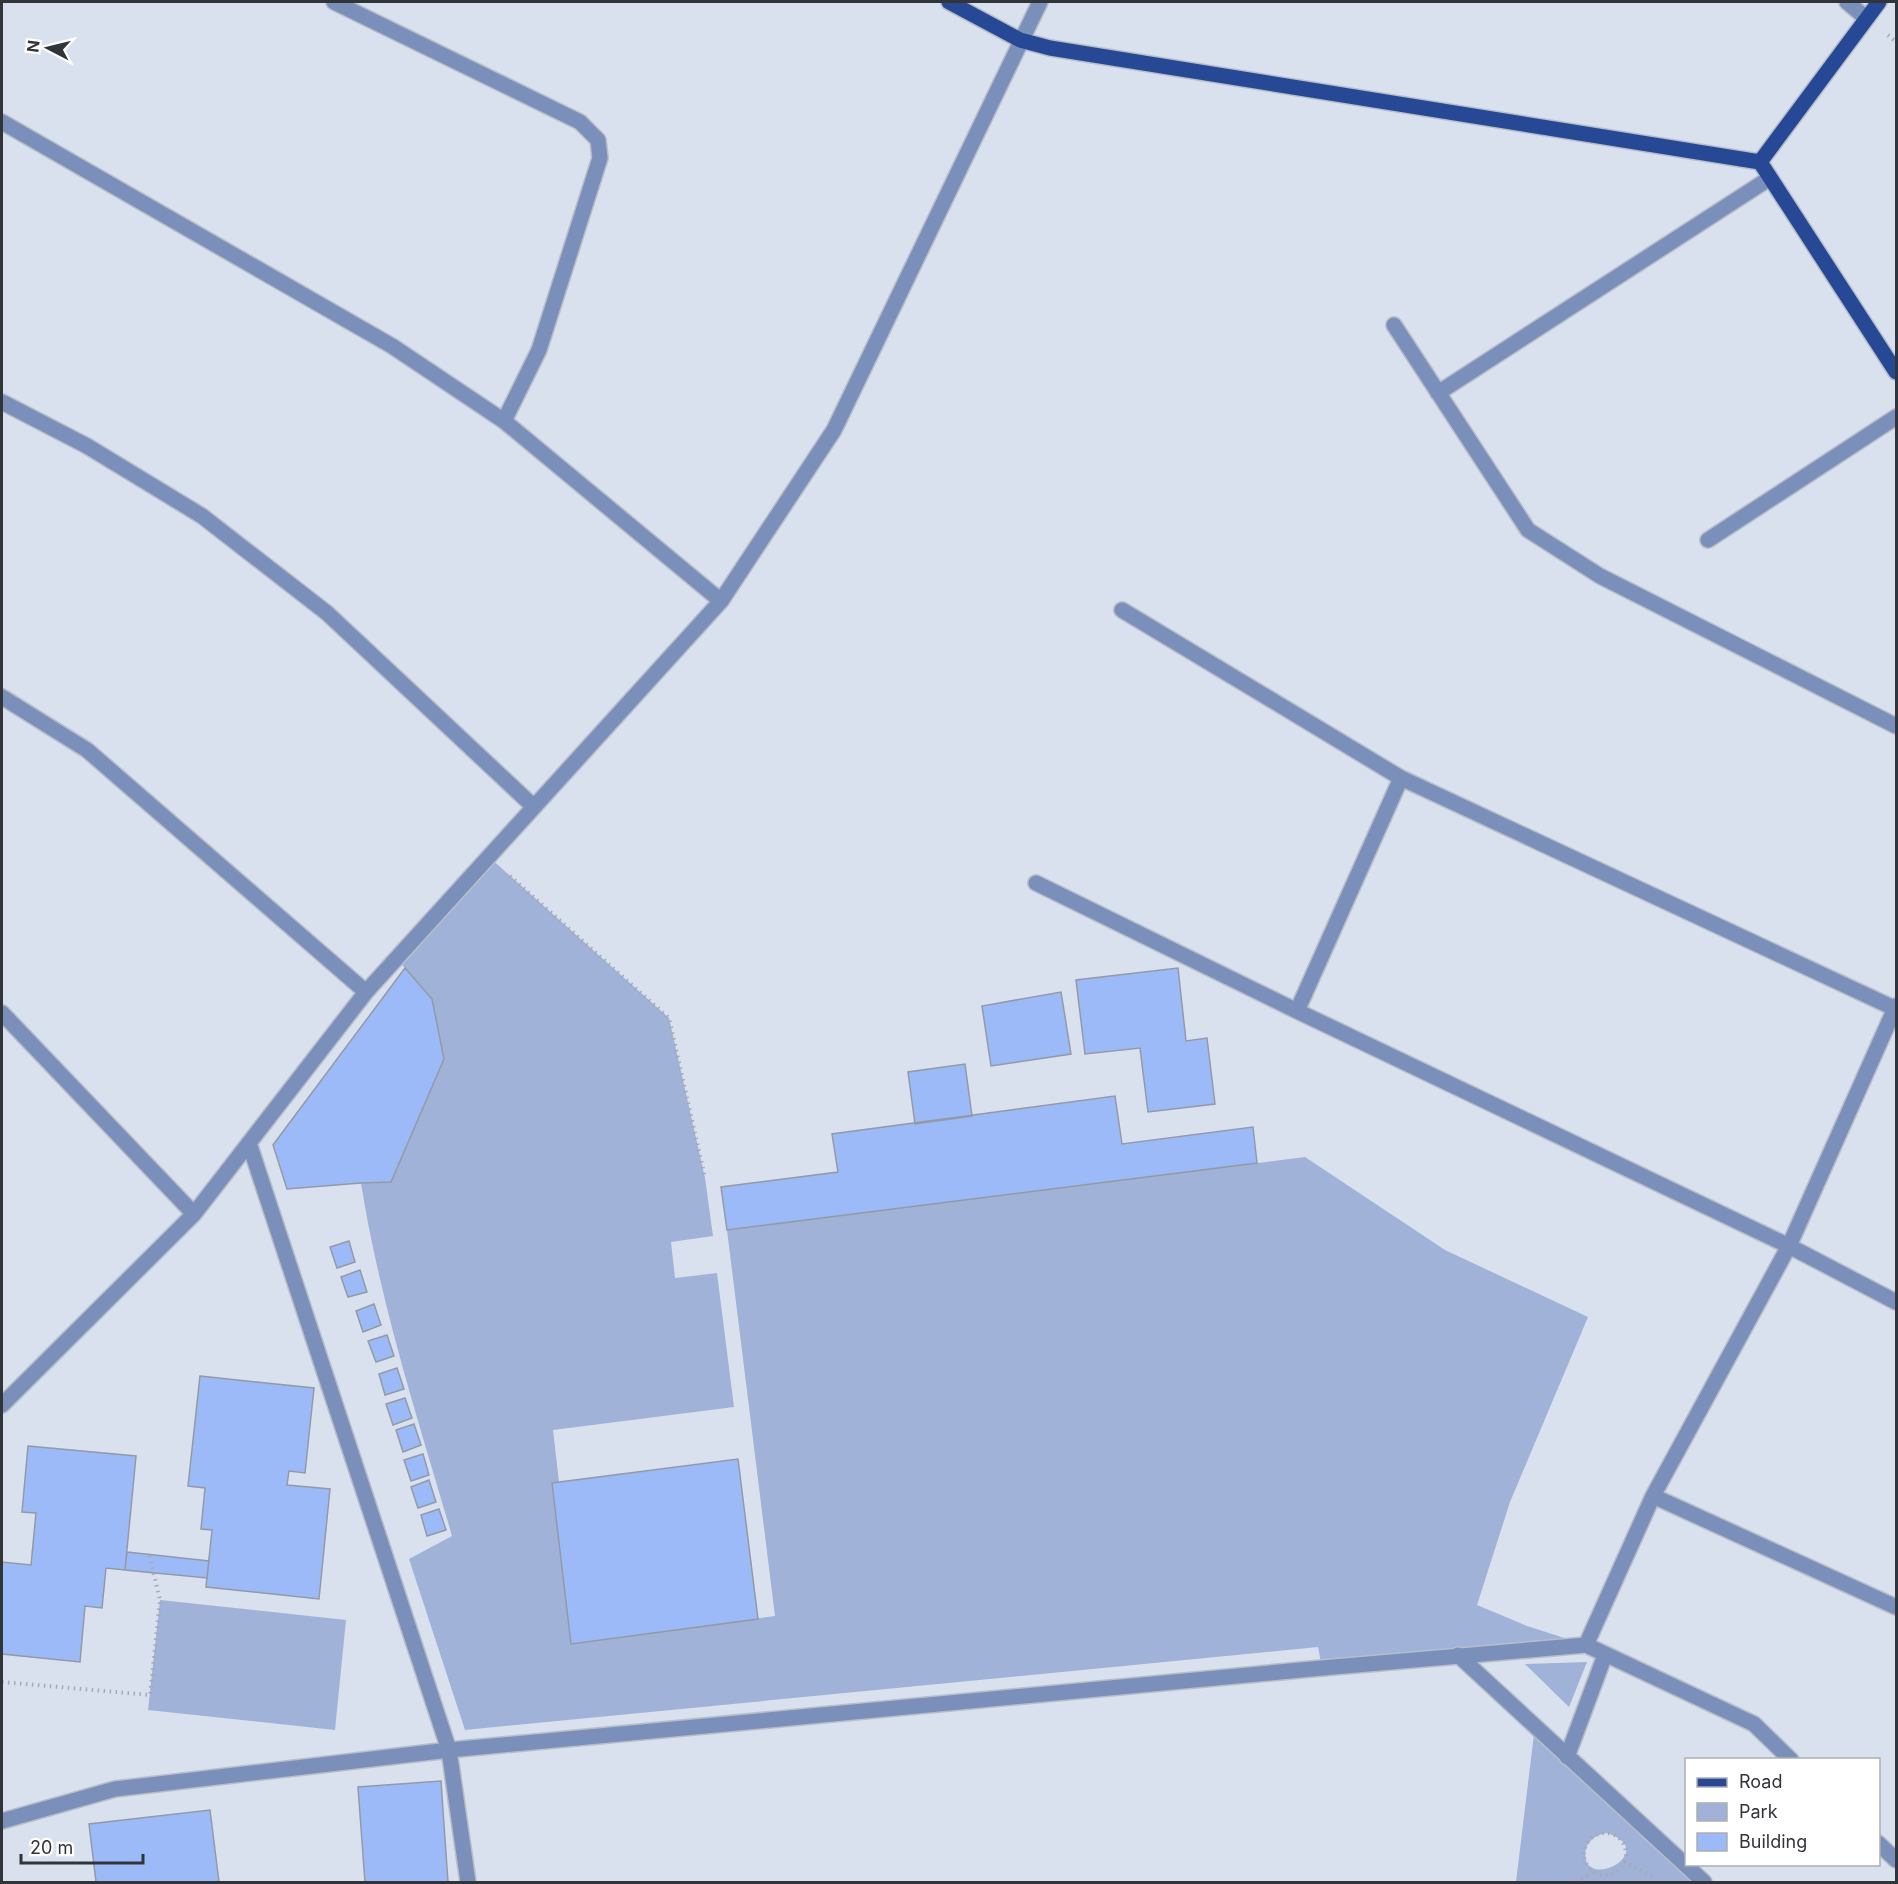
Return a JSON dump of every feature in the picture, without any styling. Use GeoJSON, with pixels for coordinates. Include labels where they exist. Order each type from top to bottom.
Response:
{"type":"FeatureCollection","features":[{"type":"Feature","properties":{"kind":"main road"},"geometry":{"type":"LineString","coordinates":[[949,2],[1020,40],[1050,48],[1760,162],[1896,372]]}},
{"type":"Feature","properties":{"kind":"main road"},"geometry":{"type":"LineString","coordinates":[[1760,162],[1879,2]]}},
{"type":"Feature","properties":{"kind":"street"},"geometry":{"type":"LineString","coordinates":[[334,2],[580,122],[598,140],[600,158],[539,350],[504,421]]}},
{"type":"Feature","properties":{"kind":"street"},"geometry":{"type":"LineString","coordinates":[[2,1405],[194,1214],[366,992],[721,601],[834,430],[1040,2]]}},
{"type":"Feature","properties":{"kind":"street"},"geometry":{"type":"LineString","coordinates":[[1847,2],[1866,18]]}},
{"type":"Feature","properties":{"kind":"street"},"geometry":{"type":"LineString","coordinates":[[2,122],[392,346],[504,421],[721,601]]}},
{"type":"Feature","properties":{"kind":"street"},"geometry":{"type":"LineString","coordinates":[[1438,393],[1770,178]]}},
{"type":"Feature","properties":{"kind":"street"},"geometry":{"type":"LineString","coordinates":[[1394,325],[1528,530],[1600,576],[1896,726]]}},
{"type":"Feature","properties":{"kind":"street"},"geometry":{"type":"LineString","coordinates":[[2,402],[87,446],[202,516],[327,613],[534,807]]}},
{"type":"Feature","properties":{"kind":"street"},"geometry":{"type":"LineString","coordinates":[[1708,540],[1896,417]]}},
{"type":"Feature","properties":{"kind":"street"},"geometry":{"type":"LineString","coordinates":[[1122,610],[1401,778],[1896,1008],[1789,1246],[1653,1496],[1586,1645]]}},
{"type":"Feature","properties":{"kind":"street"},"geometry":{"type":"LineString","coordinates":[[2,697],[87,750],[366,992]]}},
{"type":"Feature","properties":{"kind":"street"},"geometry":{"type":"LineString","coordinates":[[1297,1011],[1401,778]]}},
{"type":"Feature","properties":{"kind":"street"},"geometry":{"type":"LineString","coordinates":[[1036,883],[1297,1011],[1789,1246],[1896,1302]]}},
{"type":"Feature","properties":{"kind":"street"},"geometry":{"type":"LineString","coordinates":[[2,1013],[194,1214]]}},
{"type":"Feature","properties":{"kind":"street"},"geometry":{"type":"LineString","coordinates":[[249,1143],[449,1750],[468,1882]]}},
{"type":"Feature","properties":{"kind":"street"},"geometry":{"type":"LineString","coordinates":[[1653,1496],[1896,1607]]}},
{"type":"Feature","properties":{"kind":"street"},"geometry":{"type":"LineString","coordinates":[[2,1821],[115,1789],[449,1750],[1458,1655],[1586,1645],[1754,1724],[1789,1758]]}},
{"type":"Feature","properties":{"kind":"street"},"geometry":{"type":"LineString","coordinates":[[1567,1757],[1605,1654]]}},
{"type":"Feature","properties":{"kind":"street"},"geometry":{"type":"LineString","coordinates":[[1458,1655],[1685,1865]]}},
{"type":"Feature","properties":{"kind":"street"},"geometry":{"type":"LineString","coordinates":[[1880,1845],[1896,1860]]}},
{"type":"Feature","properties":{"kind":"street"},"geometry":{"type":"LineString","coordinates":[[1686,1866],[1704,1882]]}},
{"type":"Feature","properties":{"kind":"path"},"geometry":{"type":"LineString","coordinates":[[489,857],[669,1018],[705,1178]]}},
{"type":"Feature","properties":{"kind":"path"},"geometry":{"type":"LineString","coordinates":[[2,1683],[150,1695],[160,1600],[148,1554]]}},
{"type":"Feature","properties":{"kind":"path"},"geometry":{"type":"LineString","coordinates":[[1608,1833],[1614,1835],[1624,1845],[1626,1852],[1624,1862],[1613,1874],[1606,1875],[1593,1871],[1586,1861],[1586,1848],[1594,1836],[1608,1833]]}},
{"type":"Feature","properties":{"kind":"path"},"geometry":{"type":"LineString","coordinates":[[1624,1862],[1656,1877]]}},
{"type":"Feature","properties":{"kind":"path"},"geometry":{"type":"LineString","coordinates":[[1576,1882],[1593,1871]]}},
{"type":"Feature","properties":{"kind":"green space"},"geometry":{"type":"Polygon","coordinates":[[[489,857],[669,1018],[705,1178],[713,1236],[671,1242],[675,1278],[717,1273],[734,1407],[553,1430],[559,1482],[552,1484],[571,1644],[775,1616],[727,1230],[1305,1157],[1445,1250],[1588,1317],[1510,1502],[1477,1605],[1527,1626],[1586,1645],[1322,1668],[1318,1647],[465,1730],[409,1559],[452,1536],[389,1317],[361,1183],[391,1182],[443,1059],[432,999],[397,959],[489,857]]]}},
{"type":"Feature","properties":{"kind":"green space"},"geometry":{"type":"Polygon","coordinates":[[[160,1600],[346,1620],[335,1730],[148,1710],[160,1600]]]}},
{"type":"Feature","properties":{"kind":"green space"},"geometry":{"type":"Polygon","coordinates":[[[1587,1662],[1569,1707],[1525,1664],[1587,1662]]]}},
{"type":"Feature","properties":{"kind":"green space"},"geometry":{"type":"Polygon","coordinates":[[[1535,1726],[1685,1866],[1704,1882],[1516,1882],[1535,1726]],[[1607,1833],[1597,1836],[1589,1843],[1585,1852],[1587,1863],[1594,1868],[1612,1867],[1625,1855],[1626,1847],[1620,1840],[1607,1833]]]}},
{"type":"Feature","properties":{"kind":"building"},"geometry":{"type":"Polygon","coordinates":[[[405,968],[432,999],[444,1059],[391,1182],[287,1189],[273,1145],[405,968]]]}},
{"type":"Feature","properties":{"kind":"building"},"geometry":{"type":"Polygon","coordinates":[[[1178,968],[1186,1041],[1207,1038],[1215,1104],[1148,1112],[1140,1048],[1085,1054],[1076,980],[1178,968]]]}},
{"type":"Feature","properties":{"kind":"building"},"geometry":{"type":"Polygon","coordinates":[[[1061,992],[1071,1054],[991,1066],[982,1006],[1061,992]]]}},
{"type":"Feature","properties":{"kind":"building"},"geometry":{"type":"Polygon","coordinates":[[[965,1064],[972,1116],[915,1124],[908,1072],[965,1064]]]}},
{"type":"Feature","properties":{"kind":"building"},"geometry":{"type":"Polygon","coordinates":[[[1115,1096],[1122,1144],[1253,1127],[1257,1163],[727,1230],[721,1187],[838,1172],[832,1134],[1115,1096]]]}},
{"type":"Feature","properties":{"kind":"building"},"geometry":{"type":"Polygon","coordinates":[[[349,1241],[355,1262],[337,1268],[330,1247],[349,1241]]]}},
{"type":"Feature","properties":{"kind":"building"},"geometry":{"type":"Polygon","coordinates":[[[360,1270],[367,1292],[348,1297],[341,1277],[360,1270]]]}},
{"type":"Feature","properties":{"kind":"building"},"geometry":{"type":"Polygon","coordinates":[[[374,1304],[381,1325],[363,1332],[356,1311],[374,1304]]]}},
{"type":"Feature","properties":{"kind":"building"},"geometry":{"type":"Polygon","coordinates":[[[387,1335],[394,1356],[376,1362],[368,1341],[387,1335]]]}},
{"type":"Feature","properties":{"kind":"building"},"geometry":{"type":"Polygon","coordinates":[[[397,1368],[404,1389],[385,1395],[379,1374],[397,1368]]]}},
{"type":"Feature","properties":{"kind":"building"},"geometry":{"type":"Polygon","coordinates":[[[200,1376],[314,1388],[305,1473],[289,1471],[287,1485],[330,1489],[319,1599],[206,1587],[212,1530],[201,1529],[205,1488],[188,1486],[200,1376]]]}},
{"type":"Feature","properties":{"kind":"building"},"geometry":{"type":"Polygon","coordinates":[[[405,1398],[412,1418],[393,1425],[386,1404],[405,1398]]]}},
{"type":"Feature","properties":{"kind":"building"},"geometry":{"type":"Polygon","coordinates":[[[414,1424],[421,1445],[403,1452],[396,1430],[414,1424]]]}},
{"type":"Feature","properties":{"kind":"building"},"geometry":{"type":"Polygon","coordinates":[[[28,1446],[136,1456],[125,1570],[106,1568],[102,1608],[85,1606],[80,1662],[2,1654],[2,1562],[31,1565],[36,1513],[22,1512],[28,1446]]]}},
{"type":"Feature","properties":{"kind":"building"},"geometry":{"type":"Polygon","coordinates":[[[423,1454],[429,1475],[411,1481],[404,1460],[423,1454]]]}},
{"type":"Feature","properties":{"kind":"building"},"geometry":{"type":"Polygon","coordinates":[[[738,1459],[758,1619],[571,1644],[552,1483],[738,1459]]]}},
{"type":"Feature","properties":{"kind":"building"},"geometry":{"type":"Polygon","coordinates":[[[429,1480],[436,1502],[418,1508],[411,1487],[429,1480]]]}},
{"type":"Feature","properties":{"kind":"building"},"geometry":{"type":"Polygon","coordinates":[[[439,1509],[446,1530],[427,1536],[421,1515],[439,1509]]]}},
{"type":"Feature","properties":{"kind":"building"},"geometry":{"type":"Polygon","coordinates":[[[127,1552],[209,1561],[207,1578],[125,1570],[127,1552]]]}},
{"type":"Feature","properties":{"kind":"building"},"geometry":{"type":"Polygon","coordinates":[[[441,1781],[448,1882],[365,1882],[358,1787],[441,1781]]]}},
{"type":"Feature","properties":{"kind":"building"},"geometry":{"type":"Polygon","coordinates":[[[210,1810],[219,1882],[96,1882],[89,1824],[210,1810]]]}}]}
